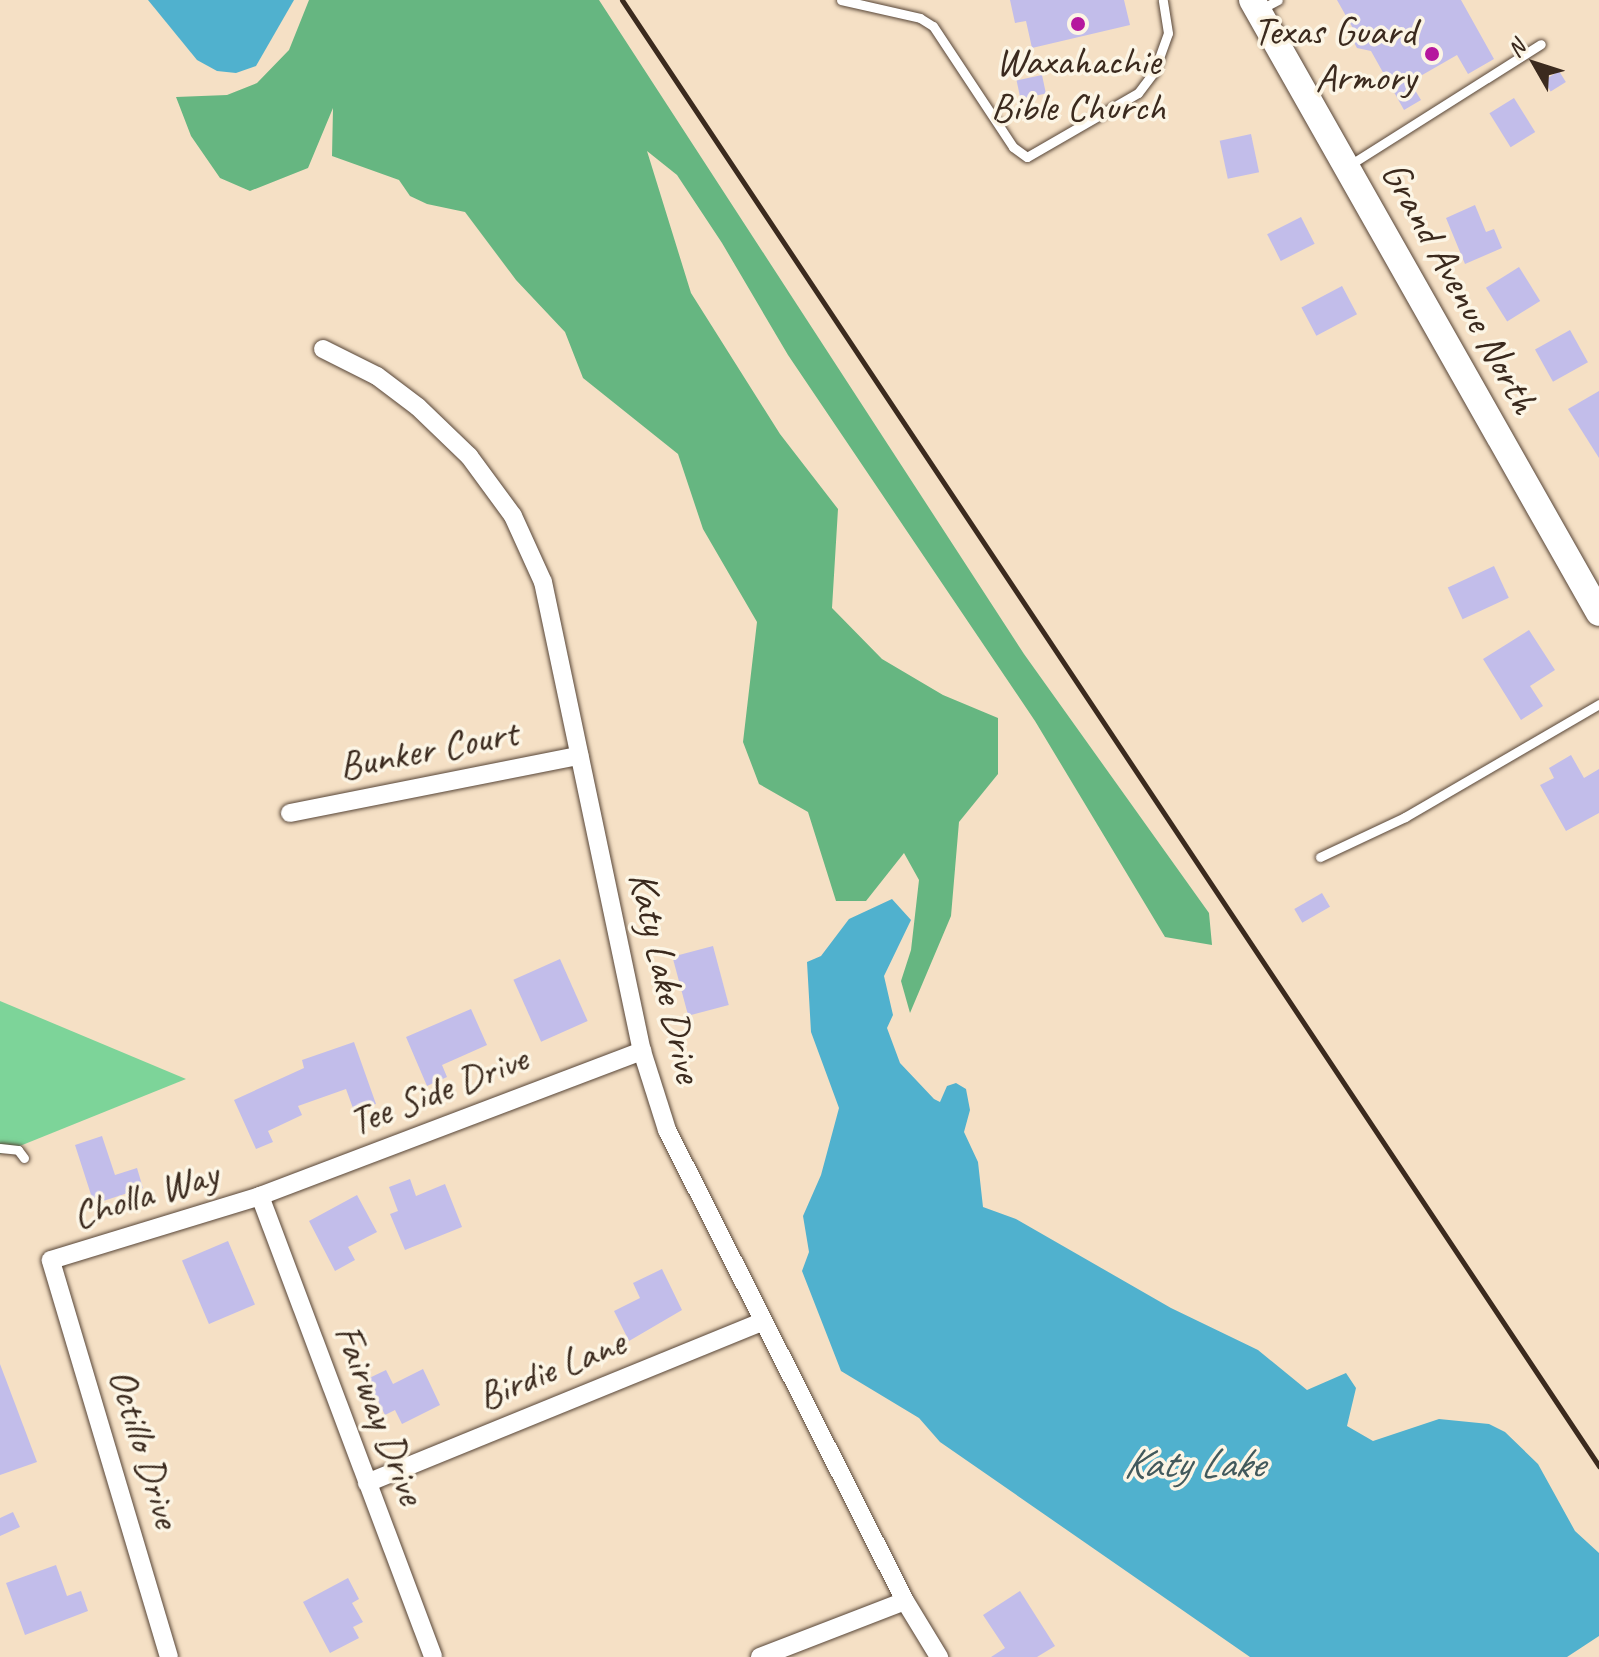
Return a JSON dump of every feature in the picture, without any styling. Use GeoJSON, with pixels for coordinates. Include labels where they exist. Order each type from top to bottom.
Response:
{"type":"FeatureCollection","features":[{"type":"Feature","properties":{"kind":"main road","name":"Grand Avenue North"},"geometry":{"type":"LineString","coordinates":[[1263,4],[1346,166],[1599,613]]}},
{"type":"Feature","properties":{"kind":"street","name":"Katy Lake Drive"},"geometry":{"type":"LineString","coordinates":[[323,349],[377,376],[418,407],[469,456],[513,516],[543,582],[642,1051],[667,1130],[761,1322],[905,1601],[939,1657]]}},
{"type":"Feature","properties":{"kind":"street","name":"Bunker Court"},"geometry":{"type":"LineString","coordinates":[[290,813],[579,756]]}},
{"type":"Feature","properties":{"kind":"street","name":"Tee Side Drive"},"geometry":{"type":"LineString","coordinates":[[260,1196],[642,1051]]}},
{"type":"Feature","properties":{"kind":"street","name":"Cholla Way"},"geometry":{"type":"LineString","coordinates":[[51,1260],[260,1196]]}},
{"type":"Feature","properties":{"kind":"street","name":"Fairway Drive"},"geometry":{"type":"LineString","coordinates":[[260,1196],[433,1657]]}},
{"type":"Feature","properties":{"kind":"street","name":"Octillo Drive"},"geometry":{"type":"LineString","coordinates":[[51,1260],[169,1657]]}},
{"type":"Feature","properties":{"kind":"street","name":"Birdie Lane"},"geometry":{"type":"LineString","coordinates":[[367,1483],[761,1322]]}},
{"type":"Feature","properties":{"kind":"street"},"geometry":{"type":"LineString","coordinates":[[760,1657],[905,1601]]}},
{"type":"Feature","properties":{"kind":"lane"},"geometry":{"type":"LineString","coordinates":[[841,0],[908,14],[933,26],[1013,147],[1027,157],[1138,93],[1154,72],[1168,33],[1163,0]]}},
{"type":"Feature","properties":{"kind":"lane"},"geometry":{"type":"LineString","coordinates":[[1346,166],[1541,44]]}},
{"type":"Feature","properties":{"kind":"lane"},"geometry":{"type":"LineString","coordinates":[[1320,857],[1405,817],[1599,704]]}},
{"type":"Feature","properties":{"kind":"lane"},"geometry":{"type":"LineString","coordinates":[[0,1148],[18,1150],[24,1158]]}},
{"type":"Feature","properties":{"kind":"green space"},"geometry":{"type":"Polygon","coordinates":[[[309,0],[599,0],[1024,654],[1209,913],[1212,945],[1165,937],[1035,721],[788,355],[722,243],[677,175],[647,151],[691,293],[780,434],[838,509],[832,608],[882,659],[943,695],[998,718],[998,774],[959,822],[951,916],[910,1013],[901,981],[911,950],[919,880],[904,853],[866,901],[836,901],[808,812],[759,784],[743,742],[757,622],[703,529],[678,454],[583,378],[565,332],[516,280],[465,212],[427,204],[410,196],[399,180],[332,156],[333,108],[308,168],[250,191],[220,178],[191,136],[176,97],[227,95],[257,83],[289,50],[309,0]]]}},
{"type":"Feature","properties":{"kind":"green space"},"geometry":{"type":"Polygon","coordinates":[[[0,1001],[186,1079],[0,1154],[0,1001]]]}},
{"type":"Feature","properties":{"kind":"water"},"geometry":{"type":"Polygon","coordinates":[[[148,0],[294,0],[256,66],[236,73],[217,71],[197,60],[148,0]]]}},
{"type":"Feature","properties":{"kind":"water","name":"Katy Lake"},"geometry":{"type":"Polygon","coordinates":[[[892,899],[911,920],[884,976],[893,1015],[887,1028],[900,1063],[934,1099],[940,1102],[947,1086],[956,1083],[966,1089],[970,1110],[964,1132],[978,1162],[983,1207],[1016,1219],[1171,1308],[1258,1350],[1307,1390],[1346,1373],[1356,1388],[1347,1426],[1373,1441],[1439,1419],[1489,1424],[1505,1432],[1538,1464],[1575,1531],[1599,1553],[1599,1636],[1567,1657],[1250,1657],[940,1442],[919,1418],[841,1371],[802,1271],[809,1252],[803,1216],[821,1175],[839,1108],[811,1032],[807,962],[821,956],[849,919],[892,899]]]}},
{"type":"Feature","properties":{"kind":"building","name":"Waxahachie Bible Church"},"geometry":{"type":"Polygon","coordinates":[[[1010,0],[1124,0],[1130,25],[1032,48],[1026,21],[1015,23],[1010,0]]]}},
{"type":"Feature","properties":{"kind":"building","name":"Texas Guard Armory"},"geometry":{"type":"Polygon","coordinates":[[[1337,0],[1461,0],[1494,59],[1468,74],[1457,55],[1410,82],[1421,100],[1404,110],[1371,51],[1357,48],[1350,35],[1355,32],[1337,0]]]}},
{"type":"Feature","properties":{"kind":"building"},"geometry":{"type":"Polygon","coordinates":[[[1559,71],[1566,82],[1551,92],[1544,81],[1559,71]]]}},
{"type":"Feature","properties":{"kind":"building"},"geometry":{"type":"Polygon","coordinates":[[[1042,75],[1046,94],[1021,99],[1017,80],[1042,75]]]}},
{"type":"Feature","properties":{"kind":"building"},"geometry":{"type":"Polygon","coordinates":[[[1514,98],[1535,132],[1511,147],[1489,113],[1514,98]]]}},
{"type":"Feature","properties":{"kind":"building"},"geometry":{"type":"Polygon","coordinates":[[[1251,134],[1259,172],[1228,179],[1220,141],[1251,134]]]}},
{"type":"Feature","properties":{"kind":"building"},"geometry":{"type":"Polygon","coordinates":[[[1475,205],[1486,232],[1494,229],[1502,248],[1465,264],[1446,218],[1475,205]]]}},
{"type":"Feature","properties":{"kind":"building"},"geometry":{"type":"Polygon","coordinates":[[[1301,217],[1315,244],[1281,261],[1267,234],[1301,217]]]}},
{"type":"Feature","properties":{"kind":"building"},"geometry":{"type":"Polygon","coordinates":[[[1519,267],[1540,301],[1507,322],[1486,288],[1519,267]]]}},
{"type":"Feature","properties":{"kind":"building"},"geometry":{"type":"Polygon","coordinates":[[[1342,286],[1357,314],[1316,336],[1301,308],[1342,286]]]}},
{"type":"Feature","properties":{"kind":"building"},"geometry":{"type":"Polygon","coordinates":[[[1570,330],[1588,362],[1553,382],[1535,349],[1570,330]]]}},
{"type":"Feature","properties":{"kind":"building"},"geometry":{"type":"Polygon","coordinates":[[[1599,391],[1599,458],[1568,409],[1599,391]]]}},
{"type":"Feature","properties":{"kind":"building"},"geometry":{"type":"Polygon","coordinates":[[[1494,566],[1509,598],[1463,619],[1448,588],[1494,566]]]}},
{"type":"Feature","properties":{"kind":"building"},"geometry":{"type":"Polygon","coordinates":[[[1529,630],[1555,670],[1530,686],[1543,706],[1521,720],[1483,659],[1529,630]]]}},
{"type":"Feature","properties":{"kind":"building"},"geometry":{"type":"Polygon","coordinates":[[[1571,755],[1584,778],[1599,769],[1599,813],[1566,831],[1540,785],[1554,778],[1549,768],[1571,755]]]}},
{"type":"Feature","properties":{"kind":"building"},"geometry":{"type":"Polygon","coordinates":[[[1322,893],[1330,907],[1302,923],[1294,909],[1322,893]]]}},
{"type":"Feature","properties":{"kind":"building"},"geometry":{"type":"Polygon","coordinates":[[[713,946],[729,1005],[688,1016],[672,957],[713,946]]]}},
{"type":"Feature","properties":{"kind":"building"},"geometry":{"type":"Polygon","coordinates":[[[560,959],[588,1021],[541,1042],[513,980],[560,959]]]}},
{"type":"Feature","properties":{"kind":"building"},"geometry":{"type":"Polygon","coordinates":[[[471,1009],[487,1045],[442,1065],[447,1077],[427,1086],[406,1037],[471,1009]]]}},
{"type":"Feature","properties":{"kind":"building"},"geometry":{"type":"Polygon","coordinates":[[[354,1042],[376,1104],[354,1111],[346,1089],[298,1106],[302,1115],[268,1131],[273,1142],[256,1149],[234,1100],[304,1068],[302,1060],[354,1042]]]}},
{"type":"Feature","properties":{"kind":"building"},"geometry":{"type":"Polygon","coordinates":[[[102,1136],[115,1175],[137,1168],[143,1188],[94,1204],[75,1145],[102,1136]]]}},
{"type":"Feature","properties":{"kind":"building"},"geometry":{"type":"Polygon","coordinates":[[[410,1179],[416,1196],[445,1184],[462,1227],[405,1250],[390,1214],[398,1211],[389,1187],[410,1179]]]}},
{"type":"Feature","properties":{"kind":"building"},"geometry":{"type":"Polygon","coordinates":[[[357,1195],[377,1232],[348,1247],[355,1260],[335,1271],[309,1221],[357,1195]]]}},
{"type":"Feature","properties":{"kind":"building"},"geometry":{"type":"Polygon","coordinates":[[[228,1241],[255,1305],[209,1324],[182,1261],[228,1241]]]}},
{"type":"Feature","properties":{"kind":"building"},"geometry":{"type":"Polygon","coordinates":[[[662,1269],[682,1310],[629,1341],[614,1311],[640,1298],[633,1283],[662,1269]]]}},
{"type":"Feature","properties":{"kind":"building"},"geometry":{"type":"Polygon","coordinates":[[[0,1364],[37,1462],[0,1475],[0,1364]]]}},
{"type":"Feature","properties":{"kind":"building"},"geometry":{"type":"Polygon","coordinates":[[[423,1369],[440,1405],[402,1424],[395,1410],[385,1415],[378,1401],[373,1403],[363,1381],[386,1370],[393,1384],[423,1369]]]}},
{"type":"Feature","properties":{"kind":"building"},"geometry":{"type":"Polygon","coordinates":[[[13,1512],[20,1527],[0,1536],[0,1518],[13,1512]]]}},
{"type":"Feature","properties":{"kind":"building"},"geometry":{"type":"Polygon","coordinates":[[[56,1565],[67,1596],[81,1591],[88,1611],[25,1635],[6,1583],[56,1565]]]}},
{"type":"Feature","properties":{"kind":"building"},"geometry":{"type":"Polygon","coordinates":[[[348,1578],[359,1599],[352,1603],[363,1622],[353,1627],[359,1638],[330,1653],[303,1602],[348,1578]]]}},
{"type":"Feature","properties":{"kind":"building"},"geometry":{"type":"Polygon","coordinates":[[[1020,1591],[1055,1646],[1037,1657],[991,1657],[1005,1648],[983,1615],[1020,1591]]]}},
{"type":"Feature","properties":{"kind":"railway"},"geometry":{"type":"LineString","coordinates":[[622,0],[1599,1466]]}},
{"type":"Feature","properties":{"kind":"place","name":"Waxahachie Bible Church"},"geometry":{"type":"Point","coordinates":[1078,24]}},
{"type":"Feature","properties":{"kind":"place","name":"Texas Guard Armory"},"geometry":{"type":"Point","coordinates":[1432,54]}}]}
